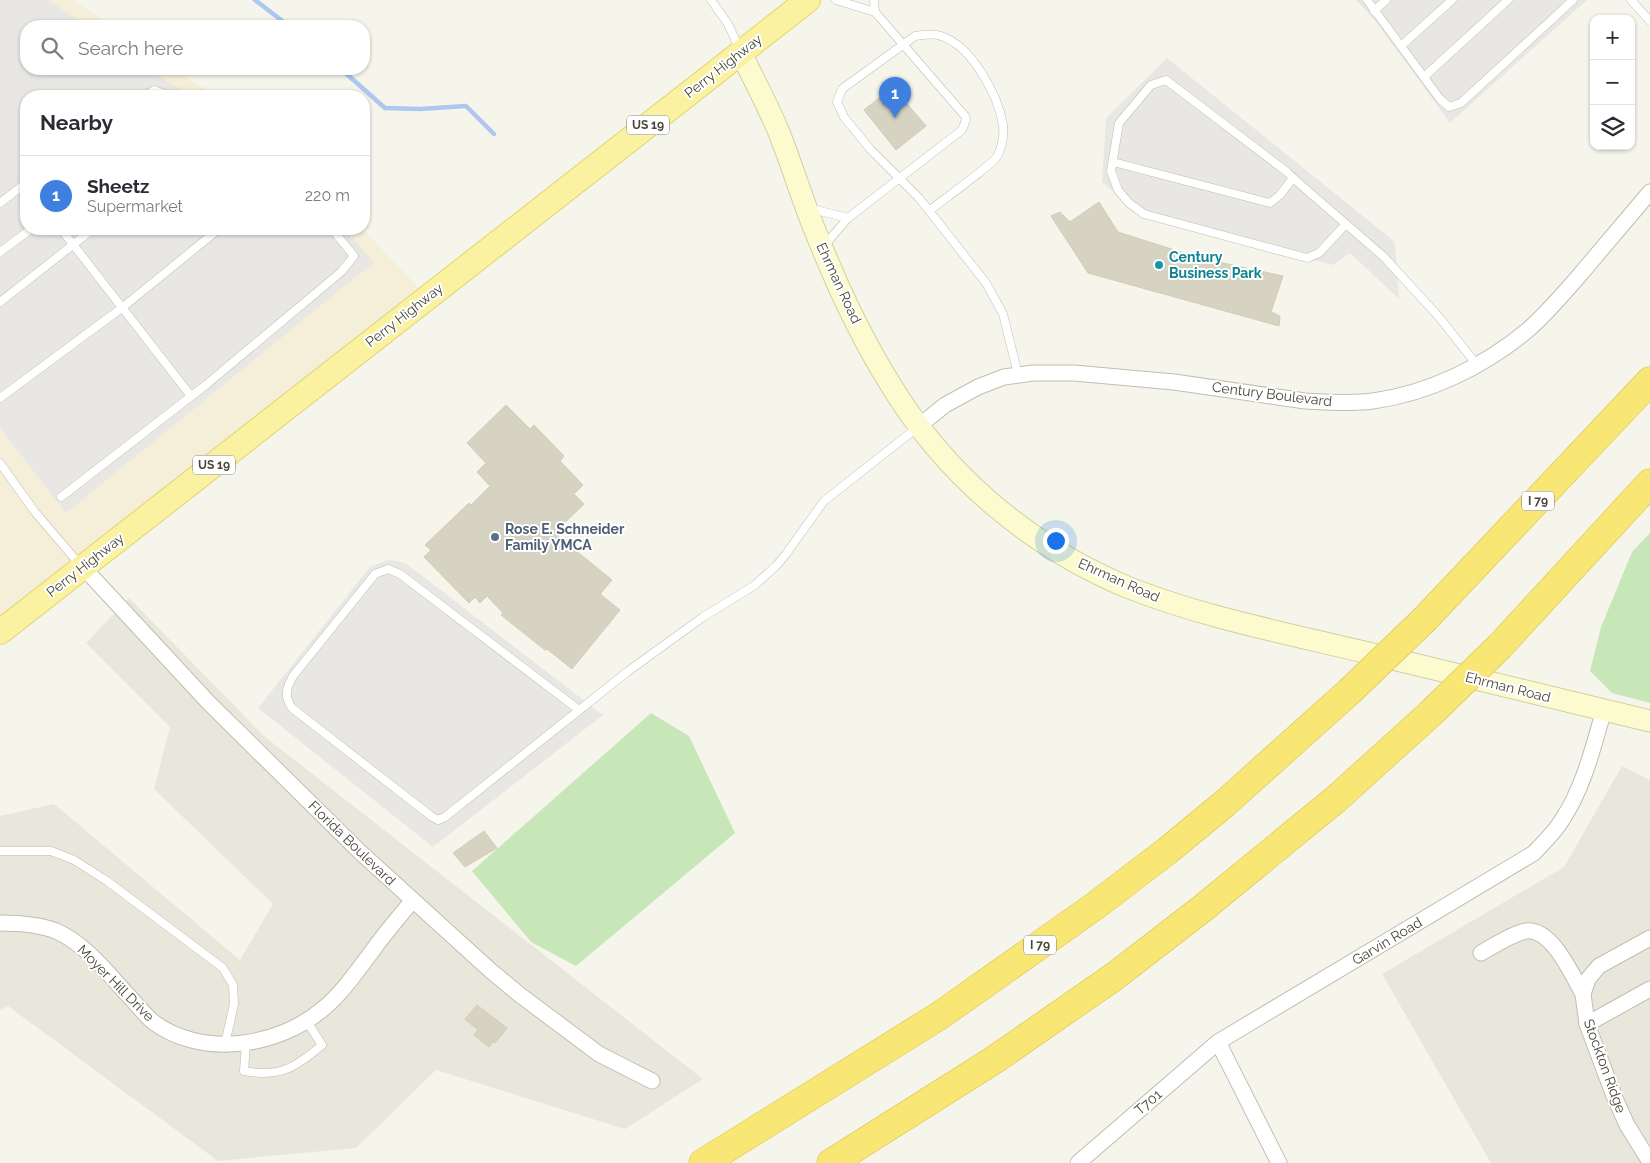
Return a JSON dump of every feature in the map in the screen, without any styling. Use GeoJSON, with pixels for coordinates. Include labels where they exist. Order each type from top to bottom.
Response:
{"type":"FeatureCollection","features":[{"type":"Feature","properties":{"kind":"highway","name":"I 79"},"geometry":{"type":"LineString","coordinates":[[703,1163],[939,1016],[1095,906],[1167,851],[1224,804],[1350,691],[1425,619],[1650,381]]}},
{"type":"Feature","properties":{"kind":"highway"},"geometry":{"type":"LineString","coordinates":[[831,1163],[994,1060],[1115,976],[1203,908],[1336,799],[1430,714],[1500,646],[1650,483]]}},
{"type":"Feature","properties":{"kind":"main road","name":"Perry Highway"},"geometry":{"type":"LineString","coordinates":[[0,632],[808,0]]}},
{"type":"Feature","properties":{"kind":"street","name":"Ehrman Road"},"geometry":{"type":"LineString","coordinates":[[741,53],[780,134],[822,248],[846,302],[889,383],[919,426],[954,469],[1008,517],[1065,556],[1127,586],[1175,604],[1262,627],[1650,721]]}},
{"type":"Feature","properties":{"kind":"street","name":"Century Boulevard"},"geometry":{"type":"LineString","coordinates":[[919,426],[945,405],[978,387],[991,381],[1018,374],[1074,374],[1156,380],[1304,401],[1350,403],[1372,401],[1417,392],[1478,365],[1514,341],[1545,313],[1650,192]]}},
{"type":"Feature","properties":{"kind":"street","name":"Florida Boulevard"},"geometry":{"type":"LineString","coordinates":[[83,567],[208,702],[360,852],[413,900],[520,995],[599,1054],[652,1081]]}},
{"type":"Feature","properties":{"kind":"street","name":"Garvin Road"},"geometry":{"type":"LineString","coordinates":[[1218,1042],[1534,853],[1562,820],[1574,797],[1587,765],[1604,710]]}},
{"type":"Feature","properties":{"kind":"street","name":"Moyer Hill Drive"},"geometry":{"type":"LineString","coordinates":[[0,923],[25,924],[56,932],[80,946],[152,1021],[170,1031],[199,1042],[246,1043],[275,1036],[324,1008],[346,986],[413,900]]}},
{"type":"Feature","properties":{"kind":"street"},"geometry":{"type":"LineString","coordinates":[[1481,952],[1524,931],[1536,931],[1550,941],[1583,994]]}},
{"type":"Feature","properties":{"kind":"street"},"geometry":{"type":"LineString","coordinates":[[1583,994],[1588,979],[1600,966],[1650,938]]}},
{"type":"Feature","properties":{"kind":"street"},"geometry":{"type":"LineString","coordinates":[[1587,1024],[1650,989]]}},
{"type":"Feature","properties":{"kind":"street","name":"Stockton Ridge"},"geometry":{"type":"LineString","coordinates":[[1583,994],[1587,1024],[1627,1125],[1650,1162]]}},
{"type":"Feature","properties":{"kind":"street","name":"T701"},"geometry":{"type":"LineString","coordinates":[[1078,1163],[1218,1042]]}},
{"type":"Feature","properties":{"kind":"street"},"geometry":{"type":"LineString","coordinates":[[1218,1042],[1279,1163]]}},
{"type":"Feature","properties":{"kind":"lane"},"geometry":{"type":"LineString","coordinates":[[822,248],[848,218],[962,130],[966,120],[875,12],[836,0]]}},
{"type":"Feature","properties":{"kind":"lane"},"geometry":{"type":"LineString","coordinates":[[874,0],[875,12]]}},
{"type":"Feature","properties":{"kind":"lane"},"geometry":{"type":"LineString","coordinates":[[1367,0],[1440,99],[1449,107],[1461,103],[1572,0]]}},
{"type":"Feature","properties":{"kind":"lane"},"geometry":{"type":"LineString","coordinates":[[1374,10],[1386,0]]}},
{"type":"Feature","properties":{"kind":"lane"},"geometry":{"type":"LineString","coordinates":[[1401,46],[1452,0]]}},
{"type":"Feature","properties":{"kind":"lane"},"geometry":{"type":"LineString","coordinates":[[1424,77],[1508,0]]}},
{"type":"Feature","properties":{"kind":"lane"},"geometry":{"type":"LineString","coordinates":[[1631,0],[1650,21]]}},
{"type":"Feature","properties":{"kind":"lane"},"geometry":{"type":"LineString","coordinates":[[713,1],[728,24],[741,53]]}},
{"type":"Feature","properties":{"kind":"lane"},"geometry":{"type":"LineString","coordinates":[[930,211],[997,157],[1002,143],[1003,127],[998,106],[986,78],[962,49],[942,36],[928,34],[915,36],[842,89],[837,102],[854,130],[899,179],[920,198],[930,211],[986,283],[1003,314],[1018,374]]}},
{"type":"Feature","properties":{"kind":"lane"},"geometry":{"type":"LineString","coordinates":[[1346,224],[1319,253],[1307,258],[1144,214],[1129,203],[1118,190],[1111,171],[1120,123],[1151,85],[1166,80],[1294,178],[1384,257],[1439,317],[1478,365]]}},
{"type":"Feature","properties":{"kind":"lane"},"geometry":{"type":"LineString","coordinates":[[1113,162],[1270,203],[1280,195],[1294,178]]}},
{"type":"Feature","properties":{"kind":"lane"},"geometry":{"type":"LineString","coordinates":[[0,203],[20,189]]}},
{"type":"Feature","properties":{"kind":"lane"},"geometry":{"type":"LineString","coordinates":[[806,207],[848,218]]}},
{"type":"Feature","properties":{"kind":"lane"},"geometry":{"type":"LineString","coordinates":[[0,252],[23,235]]}},
{"type":"Feature","properties":{"kind":"lane"},"geometry":{"type":"LineString","coordinates":[[66,235],[192,396]]}},
{"type":"Feature","properties":{"kind":"lane"},"geometry":{"type":"LineString","coordinates":[[0,302],[86,235]]}},
{"type":"Feature","properties":{"kind":"lane"},"geometry":{"type":"LineString","coordinates":[[0,398],[123,308],[213,235]]}},
{"type":"Feature","properties":{"kind":"lane"},"geometry":{"type":"LineString","coordinates":[[61,498],[192,396],[334,278],[354,256],[337,235]]}},
{"type":"Feature","properties":{"kind":"lane"},"geometry":{"type":"LineString","coordinates":[[579,710],[400,574],[388,569],[375,574],[293,676],[286,692],[287,701],[292,708],[438,820],[451,812],[579,710],[678,635],[755,585],[786,554],[824,501],[919,426]]}},
{"type":"Feature","properties":{"kind":"lane"},"geometry":{"type":"LineString","coordinates":[[0,464],[35,512],[83,567]]}},
{"type":"Feature","properties":{"kind":"lane"},"geometry":{"type":"LineString","coordinates":[[0,851],[51,851],[74,860],[107,881],[223,968],[233,985],[234,1004],[226,1044]]}},
{"type":"Feature","properties":{"kind":"lane"},"geometry":{"type":"LineString","coordinates":[[246,1043],[244,1071],[256,1073],[282,1072],[303,1061],[322,1045],[306,1020]]}},
{"type":"Feature","properties":{"kind":"shaded area"},"geometry":{"type":"Polygon","coordinates":[[[0,0],[73,0],[102,20],[20,20],[20,75],[183,75],[205,90],[20,90],[20,235],[369,235],[427,297],[0,632],[0,0]]]}},
{"type":"Feature","properties":{"kind":"shaded area"},"geometry":{"type":"Polygon","coordinates":[[[0,0],[49,0],[77,20],[20,20],[20,75],[157,75],[181,90],[20,90],[20,235],[349,235],[374,262],[66,513],[0,428],[0,0]]]}},
{"type":"Feature","properties":{"kind":"shaded area"},"geometry":{"type":"Polygon","coordinates":[[[1356,0],[1587,0],[1450,123],[1376,22],[1356,0]]]}},
{"type":"Feature","properties":{"kind":"shaded area"},"geometry":{"type":"Polygon","coordinates":[[[1167,58],[1395,242],[1399,299],[1350,253],[1333,265],[1143,218],[1102,182],[1106,118],[1167,58]]]}},
{"type":"Feature","properties":{"kind":"shaded area"},"geometry":{"type":"Polygon","coordinates":[[[388,560],[408,565],[603,715],[433,847],[258,708],[370,567],[388,560]]]}},
{"type":"Feature","properties":{"kind":"shaded area"},"geometry":{"type":"Polygon","coordinates":[[[129,598],[265,737],[703,1079],[625,1129],[436,1070],[356,1148],[218,1161],[8,1006],[0,1010],[0,816],[54,804],[240,960],[273,904],[154,789],[170,727],[86,643],[129,598]]]}},
{"type":"Feature","properties":{"kind":"shaded area"},"geometry":{"type":"Polygon","coordinates":[[[1622,766],[1650,780],[1650,1163],[1491,1163],[1382,974],[1564,867],[1622,766]]]}},
{"type":"Feature","properties":{"kind":"green space"},"geometry":{"type":"Polygon","coordinates":[[[1650,533],[1650,703],[1612,693],[1590,671],[1601,627],[1632,552],[1650,533]]]}},
{"type":"Feature","properties":{"kind":"green space"},"geometry":{"type":"Polygon","coordinates":[[[651,713],[689,736],[735,833],[576,966],[531,942],[472,871],[651,713]]]}},
{"type":"Feature","properties":{"kind":"building"},"geometry":{"type":"Polygon","coordinates":[[[898,83],[908,95],[903,99],[926,126],[896,150],[864,110],[898,83]]]}},
{"type":"Feature","properties":{"kind":"building","name":"Century Business Park"},"geometry":{"type":"Polygon","coordinates":[[[1099,202],[1118,232],[1200,258],[1283,276],[1271,312],[1280,316],[1279,326],[1088,273],[1051,216],[1060,212],[1070,222],[1099,202]]]}},
{"type":"Feature","properties":{"kind":"building","name":"Rose E. Schneider Family YMCA"},"geometry":{"type":"Polygon","coordinates":[[[506,405],[530,429],[534,425],[564,456],[560,461],[583,485],[574,494],[584,504],[554,533],[612,580],[600,594],[620,610],[572,669],[501,615],[503,613],[487,596],[480,603],[475,597],[469,603],[424,557],[431,550],[425,545],[469,503],[471,505],[490,486],[477,472],[486,463],[467,443],[506,405]]]}},
{"type":"Feature","properties":{"kind":"building"},"geometry":{"type":"Polygon","coordinates":[[[484,831],[497,848],[465,867],[453,853],[484,831]]]}},
{"type":"Feature","properties":{"kind":"building"},"geometry":{"type":"Polygon","coordinates":[[[477,1005],[507,1028],[495,1043],[493,1042],[489,1047],[474,1035],[478,1030],[465,1019],[477,1005]]]}},
{"type":"Feature","properties":{"kind":"waterway"},"geometry":{"type":"LineString","coordinates":[[255,0],[281,20]]}},
{"type":"Feature","properties":{"kind":"waterway"},"geometry":{"type":"LineString","coordinates":[[348,75],[365,90]]}},
{"type":"Feature","properties":{"kind":"waterway"},"geometry":{"type":"LineString","coordinates":[[370,95],[385,108],[420,109],[466,106],[494,134]]}},
{"type":"Feature","properties":{"kind":"place","name":"Sheetz"},"geometry":{"type":"Point","coordinates":[895,118]}},
{"type":"Feature","properties":{"kind":"place","name":"Century Business Park"},"geometry":{"type":"Point","coordinates":[1159,265]}},
{"type":"Feature","properties":{"kind":"place","name":"Rose E. Schneider Family YMCA"},"geometry":{"type":"Point","coordinates":[495,537]}}]}
